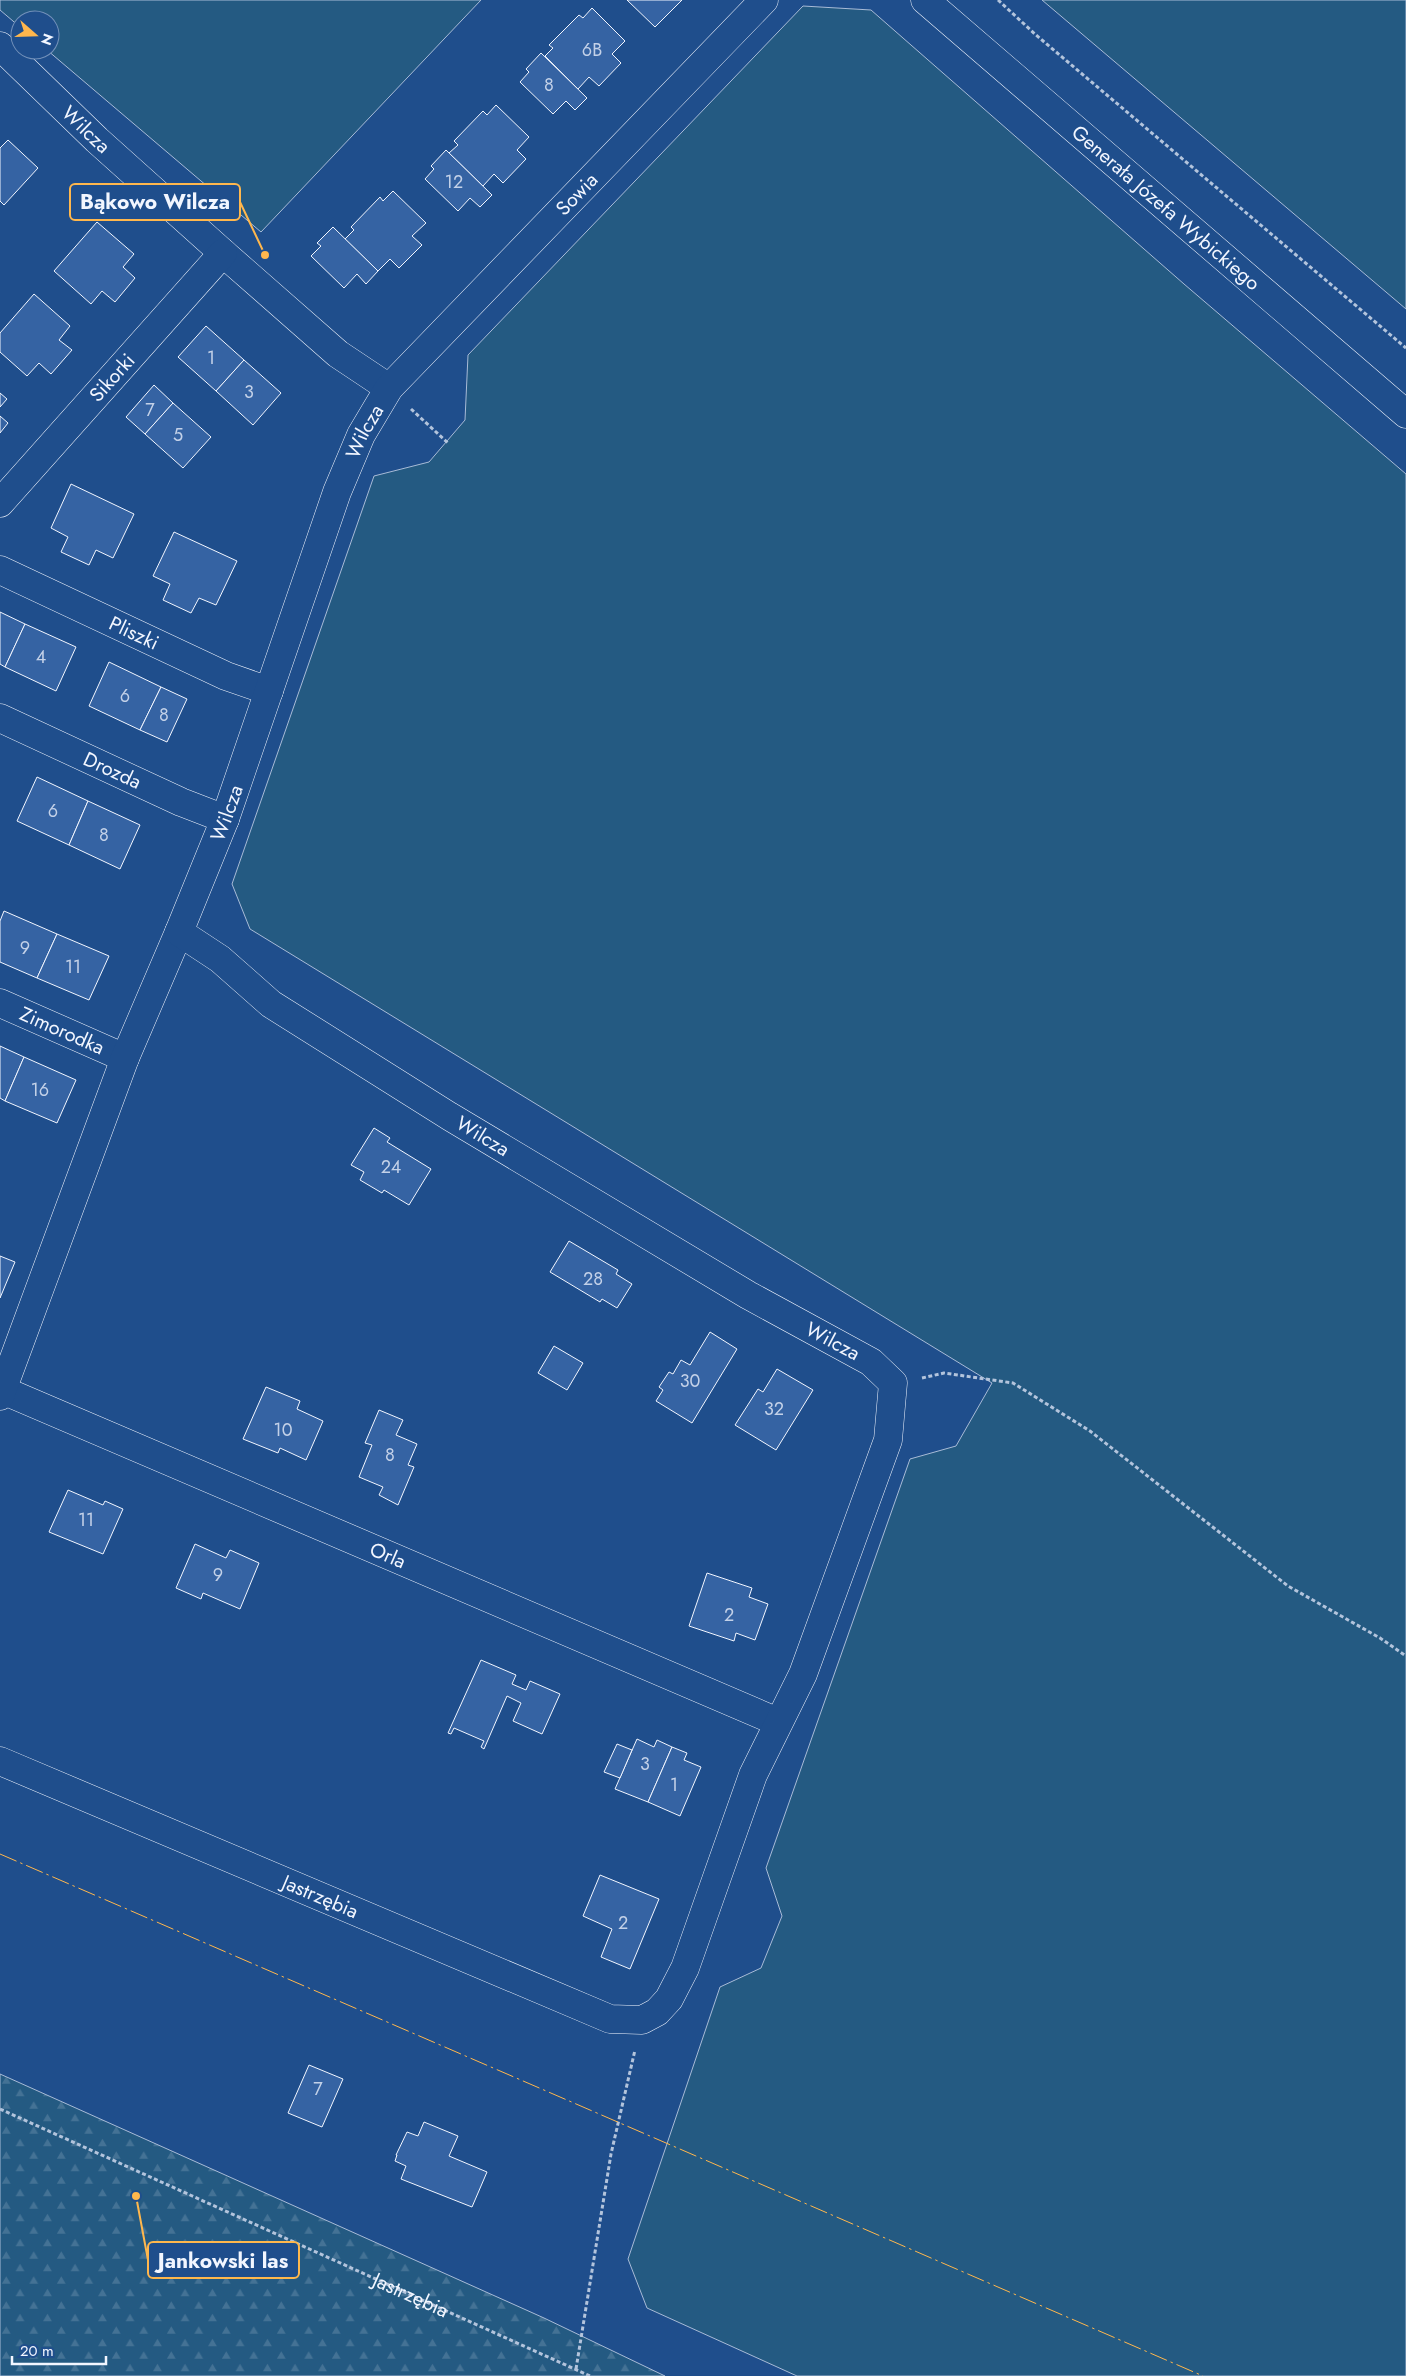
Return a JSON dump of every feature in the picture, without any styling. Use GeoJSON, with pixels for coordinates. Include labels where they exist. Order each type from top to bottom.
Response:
{"type":"FeatureCollection","features":[{"type":"Feature","properties":{"kind":"street","name":"Sowia"},"geometry":{"type":"LineString","coordinates":[[389,388],[764,0]]}},
{"type":"Feature","properties":{"kind":"street","name":"Generała Józefa Wybickiego"},"geometry":{"type":"LineString","coordinates":[[925,0],[1406,414]]}},
{"type":"Feature","properties":{"kind":"street","name":"Wilcza"},"geometry":{"type":"LineString","coordinates":[[0,46],[97,140],[223,253],[338,354],[389,388],[361,435],[337,492],[225,820],[179,932],[220,959],[271,1004],[449,1116],[748,1295],[871,1362],[893,1383]]}},
{"type":"Feature","properties":{"kind":"street","name":"Sikorki"},"geometry":{"type":"LineString","coordinates":[[0,503],[223,253]]}},
{"type":"Feature","properties":{"kind":"street","name":"Pliszki"},"geometry":{"type":"LineString","coordinates":[[0,570],[226,676],[269,691]]}},
{"type":"Feature","properties":{"kind":"street","name":"Drozda"},"geometry":{"type":"LineString","coordinates":[[0,718],[181,802],[225,820]]}},
{"type":"Feature","properties":{"kind":"street"},"geometry":{"type":"LineString","coordinates":[[1,1392],[125,1058],[179,932]]}},
{"type":"Feature","properties":{"kind":"street","name":"Zimorodka"},"geometry":{"type":"LineString","coordinates":[[0,1004],[125,1058]]}},
{"type":"Feature","properties":{"kind":"street"},"geometry":{"type":"LineString","coordinates":[[642,2020],[657,2012],[669,1998],[686,1968],[753,1775],[802,1674],[888,1440],[893,1383]]}},
{"type":"Feature","properties":{"kind":"street","name":"Orla"},"geometry":{"type":"LineString","coordinates":[[1,1392],[778,1722]]}},
{"type":"Feature","properties":{"kind":"street","name":"Jastrzębia"},"geometry":{"type":"LineString","coordinates":[[0,1761],[610,2018],[642,2020]]}},
{"type":"Feature","properties":{"kind":"path"},"geometry":{"type":"LineString","coordinates":[[998,0],[1043,41],[1406,348]]}},
{"type":"Feature","properties":{"kind":"path"},"geometry":{"type":"LineString","coordinates":[[389,388],[448,443]]}},
{"type":"Feature","properties":{"kind":"path"},"geometry":{"type":"LineString","coordinates":[[893,1383],[944,1373],[1013,1383],[1090,1431],[1288,1586],[1380,1638],[1406,1656]]}},
{"type":"Feature","properties":{"kind":"path"},"geometry":{"type":"LineString","coordinates":[[576,2369],[611,2154],[642,2020]]}},
{"type":"Feature","properties":{"kind":"path","name":"Jastrzębia"},"geometry":{"type":"LineString","coordinates":[[0,2109],[590,2376]]}},
{"type":"Feature","properties":{"kind":"green space"},"geometry":{"type":"Polygon","coordinates":[[[0,0],[481,0],[261,232],[59,60],[60,10],[10,10],[10,18],[0,10],[0,0]]]}},
{"type":"Feature","properties":{"kind":"green space"},"geometry":{"type":"Polygon","coordinates":[[[1042,0],[1406,0],[1406,309],[1042,0]]]}},
{"type":"Feature","properties":{"kind":"green space"},"geometry":{"type":"Polygon","coordinates":[[[803,6],[871,10],[1184,284],[1406,474],[1406,2376],[797,2376],[647,2308],[628,2259],[720,1987],[761,1968],[782,1916],[766,1868],[910,1459],[956,1446],[992,1383],[250,929],[232,884],[374,476],[429,462],[465,420],[468,355],[803,6]]]}},
{"type":"Feature","properties":{"kind":"green space"},"geometry":{"type":"Polygon","coordinates":[[[0,2074],[544,2318],[665,2376],[0,2376],[0,2074]]]}},
{"type":"Feature","properties":{"kind":"building"},"geometry":{"type":"Polygon","coordinates":[[[627,0],[682,0],[655,27],[627,0]]]}},
{"type":"Feature","properties":{"kind":"building"},"geometry":{"type":"Polygon","coordinates":[[[592,8],[625,41],[612,54],[621,63],[599,86],[589,77],[578,89],[545,56],[553,48],[549,45],[579,15],[583,18],[592,8]]]}},
{"type":"Feature","properties":{"kind":"building"},"geometry":{"type":"Polygon","coordinates":[[[541,53],[587,98],[575,110],[566,101],[553,114],[520,82],[529,72],[526,69],[541,53]]]}},
{"type":"Feature","properties":{"kind":"building"},"geometry":{"type":"Polygon","coordinates":[[[496,105],[529,137],[517,150],[526,159],[503,183],[494,174],[483,186],[449,153],[458,145],[454,141],[483,111],[487,115],[496,105]]]}},
{"type":"Feature","properties":{"kind":"building"},"geometry":{"type":"Polygon","coordinates":[[[8,140],[38,168],[4,205],[0,201],[0,148],[8,140]]]}},
{"type":"Feature","properties":{"kind":"building"},"geometry":{"type":"Polygon","coordinates":[[[446,150],[492,195],[480,207],[470,198],[458,211],[425,179],[434,169],[431,166],[446,150]]]}},
{"type":"Feature","properties":{"kind":"building"},"geometry":{"type":"Polygon","coordinates":[[[393,191],[426,223],[412,236],[422,245],[399,268],[390,259],[378,271],[345,239],[354,230],[351,227],[380,197],[383,201],[393,191]]]}},
{"type":"Feature","properties":{"kind":"building"},"geometry":{"type":"Polygon","coordinates":[[[97,222],[134,254],[123,267],[135,278],[115,302],[102,291],[91,304],[54,271],[97,222]]]}},
{"type":"Feature","properties":{"kind":"building"},"geometry":{"type":"Polygon","coordinates":[[[333,227],[378,271],[366,284],[357,274],[344,288],[311,256],[321,246],[317,243],[333,227]]]}},
{"type":"Feature","properties":{"kind":"building"},"geometry":{"type":"Polygon","coordinates":[[[34,294],[70,326],[59,340],[72,350],[51,374],[39,363],[27,376],[0,352],[0,333],[34,294]]]}},
{"type":"Feature","properties":{"kind":"building"},"geometry":{"type":"Polygon","coordinates":[[[206,326],[244,360],[216,391],[178,357],[206,326]]]}},
{"type":"Feature","properties":{"kind":"building"},"geometry":{"type":"Polygon","coordinates":[[[244,360],[281,393],[253,425],[216,391],[244,360]]]}},
{"type":"Feature","properties":{"kind":"building"},"geometry":{"type":"Polygon","coordinates":[[[154,385],[173,403],[145,434],[126,417],[154,385]]]}},
{"type":"Feature","properties":{"kind":"building"},"geometry":{"type":"Polygon","coordinates":[[[0,393],[7,399],[0,407],[0,393]]]}},
{"type":"Feature","properties":{"kind":"building"},"geometry":{"type":"Polygon","coordinates":[[[173,403],[211,437],[183,468],[145,434],[173,403]]]}},
{"type":"Feature","properties":{"kind":"building"},"geometry":{"type":"Polygon","coordinates":[[[0,416],[8,423],[0,433],[0,416]]]}},
{"type":"Feature","properties":{"kind":"building"},"geometry":{"type":"Polygon","coordinates":[[[71,484],[134,514],[113,558],[96,550],[89,565],[61,552],[68,537],[51,528],[71,484]]]}},
{"type":"Feature","properties":{"kind":"building"},"geometry":{"type":"Polygon","coordinates":[[[174,532],[237,561],[216,605],[199,598],[191,613],[163,600],[170,584],[153,576],[174,532]]]}},
{"type":"Feature","properties":{"kind":"building"},"geometry":{"type":"Polygon","coordinates":[[[0,612],[25,624],[5,667],[0,664],[0,612]]]}},
{"type":"Feature","properties":{"kind":"building"},"geometry":{"type":"Polygon","coordinates":[[[25,624],[76,647],[56,691],[5,667],[25,624]]]}},
{"type":"Feature","properties":{"kind":"building"},"geometry":{"type":"Polygon","coordinates":[[[109,662],[161,687],[140,730],[89,706],[109,662]]]}},
{"type":"Feature","properties":{"kind":"building"},"geometry":{"type":"Polygon","coordinates":[[[161,687],[187,699],[167,742],[140,730],[161,687]]]}},
{"type":"Feature","properties":{"kind":"building"},"geometry":{"type":"Polygon","coordinates":[[[37,777],[88,801],[69,845],[17,821],[37,777]]]}},
{"type":"Feature","properties":{"kind":"building"},"geometry":{"type":"Polygon","coordinates":[[[88,801],[140,825],[120,869],[69,845],[88,801]]]}},
{"type":"Feature","properties":{"kind":"building"},"geometry":{"type":"Polygon","coordinates":[[[4,911],[57,934],[37,978],[0,962],[0,921],[4,911]]]}},
{"type":"Feature","properties":{"kind":"building"},"geometry":{"type":"Polygon","coordinates":[[[57,934],[109,956],[89,1000],[37,978],[57,934]]]}},
{"type":"Feature","properties":{"kind":"building"},"geometry":{"type":"Polygon","coordinates":[[[0,1046],[24,1057],[5,1101],[0,1098],[0,1046]]]}},
{"type":"Feature","properties":{"kind":"building"},"geometry":{"type":"Polygon","coordinates":[[[24,1057],[76,1080],[57,1123],[5,1101],[24,1057]]]}},
{"type":"Feature","properties":{"kind":"building"},"geometry":{"type":"Polygon","coordinates":[[[374,1128],[390,1138],[387,1142],[431,1169],[409,1205],[384,1190],[382,1193],[360,1180],[364,1172],[351,1165],[374,1128]]]}},
{"type":"Feature","properties":{"kind":"building"},"geometry":{"type":"Polygon","coordinates":[[[569,1241],[618,1270],[616,1274],[632,1284],[617,1308],[602,1299],[600,1302],[550,1272],[569,1241]]]}},
{"type":"Feature","properties":{"kind":"building"},"geometry":{"type":"Polygon","coordinates":[[[0,1256],[15,1262],[0,1298],[0,1256]]]}},
{"type":"Feature","properties":{"kind":"building"},"geometry":{"type":"Polygon","coordinates":[[[710,1332],[737,1349],[692,1423],[656,1401],[663,1390],[659,1387],[669,1372],[673,1374],[681,1360],[690,1365],[710,1332]]]}},
{"type":"Feature","properties":{"kind":"building"},"geometry":{"type":"Polygon","coordinates":[[[554,1346],[583,1363],[567,1390],[538,1373],[554,1346]]]}},
{"type":"Feature","properties":{"kind":"building"},"geometry":{"type":"Polygon","coordinates":[[[777,1369],[813,1390],[776,1450],[735,1425],[758,1389],[763,1392],[777,1369]]]}},
{"type":"Feature","properties":{"kind":"building"},"geometry":{"type":"Polygon","coordinates":[[[266,1387],[300,1401],[297,1409],[323,1421],[306,1460],[280,1448],[278,1453],[243,1439],[266,1387]]]}},
{"type":"Feature","properties":{"kind":"building"},"geometry":{"type":"Polygon","coordinates":[[[379,1410],[403,1420],[396,1435],[417,1444],[408,1465],[414,1467],[398,1505],[379,1495],[383,1487],[359,1477],[372,1445],[365,1443],[379,1410]]]}},
{"type":"Feature","properties":{"kind":"building"},"geometry":{"type":"Polygon","coordinates":[[[68,1490],[103,1505],[105,1501],[123,1509],[103,1554],[49,1532],[68,1490]]]}},
{"type":"Feature","properties":{"kind":"building"},"geometry":{"type":"Polygon","coordinates":[[[195,1544],[226,1558],[230,1550],[259,1563],[240,1609],[203,1593],[201,1599],[176,1588],[195,1544]]]}},
{"type":"Feature","properties":{"kind":"building"},"geometry":{"type":"Polygon","coordinates":[[[707,1573],[752,1588],[749,1597],[768,1604],[755,1640],[736,1633],[734,1641],[689,1626],[707,1573]]]}},
{"type":"Feature","properties":{"kind":"building"},"geometry":{"type":"Polygon","coordinates":[[[481,1660],[516,1675],[512,1684],[526,1690],[530,1681],[560,1694],[542,1734],[513,1721],[521,1703],[507,1696],[484,1749],[481,1747],[484,1741],[454,1728],[451,1734],[448,1733],[481,1660]]]}},
{"type":"Feature","properties":{"kind":"building"},"geometry":{"type":"Polygon","coordinates":[[[637,1739],[654,1747],[657,1740],[672,1747],[648,1802],[615,1789],[637,1739]]]}},
{"type":"Feature","properties":{"kind":"building"},"geometry":{"type":"Polygon","coordinates":[[[617,1744],[632,1750],[620,1778],[604,1772],[617,1744]]]}},
{"type":"Feature","properties":{"kind":"building"},"geometry":{"type":"Polygon","coordinates":[[[672,1747],[687,1753],[684,1760],[701,1767],[680,1816],[648,1802],[672,1747]]]}},
{"type":"Feature","properties":{"kind":"building"},"geometry":{"type":"Polygon","coordinates":[[[600,1875],[659,1899],[630,1969],[601,1957],[612,1929],[583,1916],[600,1875]]]}},
{"type":"Feature","properties":{"kind":"building"},"geometry":{"type":"Polygon","coordinates":[[[309,2065],[343,2079],[322,2127],[288,2113],[309,2065]]]}},
{"type":"Feature","properties":{"kind":"building"},"geometry":{"type":"Polygon","coordinates":[[[424,2122],[458,2136],[449,2156],[487,2172],[472,2207],[401,2179],[406,2166],[395,2161],[396,2155],[407,2132],[418,2136],[424,2122]]]}},
{"type":"Feature","properties":{"kind":"power"},"geometry":{"type":"LineString","coordinates":[[0,1854],[1203,2376]]}},
{"type":"Feature","properties":{"kind":"place","name":"Bąkowo Wilcza"},"geometry":{"type":"Point","coordinates":[265,255]}},
{"type":"Feature","properties":{"kind":"place","name":"Jankowski las"},"geometry":{"type":"Point","coordinates":[136,2196]}}]}
